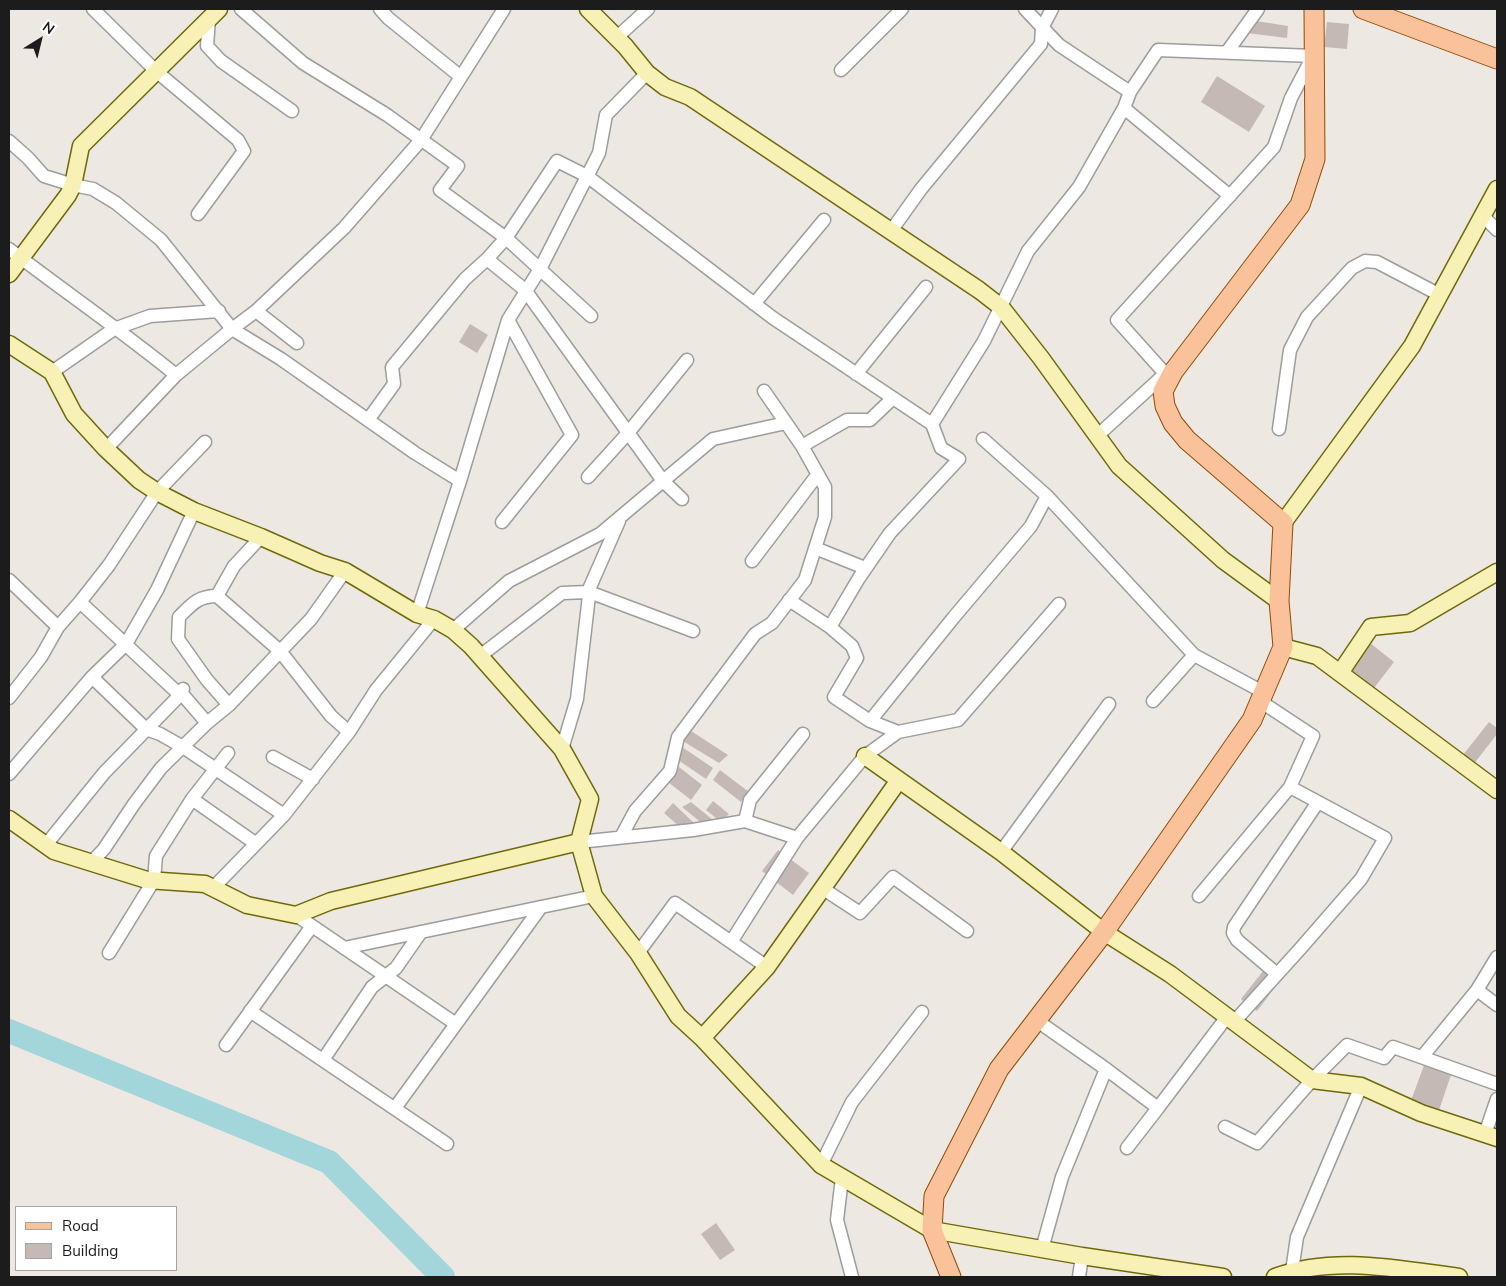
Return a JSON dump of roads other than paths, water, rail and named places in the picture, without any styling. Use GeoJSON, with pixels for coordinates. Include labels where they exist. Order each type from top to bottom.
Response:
{"type":"FeatureCollection","features":[{"type":"Feature","properties":{"kind":"main road"},"geometry":{"type":"LineString","coordinates":[[951,1277],[932,1230],[934,1196],[999,1069],[1104,932],[1252,720],[1283,646],[1279,601],[1283,523],[1187,440],[1173,423],[1165,406],[1163,391],[1167,376],[1300,205],[1315,159],[1314,9]]}},
{"type":"Feature","properties":{"kind":"main road"},"geometry":{"type":"LineString","coordinates":[[1364,9],[1497,59]]}},
{"type":"Feature","properties":{"kind":"street"},"geometry":{"type":"LineString","coordinates":[[93,9],[156,71],[238,140],[244,151],[198,214]]}},
{"type":"Feature","properties":{"kind":"street"},"geometry":{"type":"LineString","coordinates":[[241,9],[303,63],[387,115],[458,166],[440,190],[506,238],[591,316]]}},
{"type":"Feature","properties":{"kind":"street"},"geometry":{"type":"LineString","coordinates":[[380,9],[388,18],[461,77]]}},
{"type":"Feature","properties":{"kind":"street"},"geometry":{"type":"LineString","coordinates":[[106,449],[176,375],[256,311],[344,228],[421,140],[504,9]]}},
{"type":"Feature","properties":{"kind":"street"},"geometry":{"type":"LineString","coordinates":[[588,9],[647,73],[665,87],[690,97],[746,133],[979,290],[1001,307],[1041,358],[1119,466],[1223,560],[1279,601]]}},
{"type":"Feature","properties":{"kind":"street"},"geometry":{"type":"LineString","coordinates":[[616,38],[648,9]]}},
{"type":"Feature","properties":{"kind":"street"},"geometry":{"type":"LineString","coordinates":[[841,70],[902,9]]}},
{"type":"Feature","properties":{"kind":"street"},"geometry":{"type":"LineString","coordinates":[[1026,9],[1060,45],[1130,92]]}},
{"type":"Feature","properties":{"kind":"street"},"geometry":{"type":"LineString","coordinates":[[891,231],[921,189],[1041,44],[1042,28],[1052,9]]}},
{"type":"Feature","properties":{"kind":"street"},"geometry":{"type":"LineString","coordinates":[[1228,52],[1258,9]]}},
{"type":"Feature","properties":{"kind":"street"},"geometry":{"type":"LineString","coordinates":[[9,274],[14,253],[68,195],[73,185],[81,146],[214,14]]}},
{"type":"Feature","properties":{"kind":"street"},"geometry":{"type":"LineString","coordinates":[[214,14],[207,46],[221,61],[292,111]]}},
{"type":"Feature","properties":{"kind":"street"},"geometry":{"type":"LineString","coordinates":[[932,424],[984,341],[1028,251],[1079,187],[1124,108],[1130,92],[1158,50],[1313,56],[1291,98],[1274,148],[1117,320],[1167,376],[1097,436]]}},
{"type":"Feature","properties":{"kind":"street"},"geometry":{"type":"LineString","coordinates":[[416,614],[460,481],[508,320],[525,290],[540,269],[599,153],[606,115],[647,73]]}},
{"type":"Feature","properties":{"kind":"street"},"geometry":{"type":"LineString","coordinates":[[1124,108],[1230,196]]}},
{"type":"Feature","properties":{"kind":"street"},"geometry":{"type":"LineString","coordinates":[[9,141],[44,176],[93,189],[116,203],[161,240],[232,329],[282,359],[415,453],[460,481]]}},
{"type":"Feature","properties":{"kind":"street"},"geometry":{"type":"LineString","coordinates":[[368,420],[394,384],[392,367],[464,279],[487,259],[506,238],[557,162],[587,176],[754,304],[932,424],[941,448],[959,459],[890,533],[865,568],[830,627]]}},
{"type":"Feature","properties":{"kind":"street"},"geometry":{"type":"LineString","coordinates":[[1283,523],[1412,346],[1497,189]]}},
{"type":"Feature","properties":{"kind":"street"},"geometry":{"type":"LineString","coordinates":[[1483,216],[1497,230]]}},
{"type":"Feature","properties":{"kind":"street"},"geometry":{"type":"LineString","coordinates":[[754,304],[824,220]]}},
{"type":"Feature","properties":{"kind":"street"},"geometry":{"type":"LineString","coordinates":[[14,253],[114,329],[147,351],[176,375]]}},
{"type":"Feature","properties":{"kind":"street"},"geometry":{"type":"LineString","coordinates":[[487,259],[525,290],[663,481],[682,499]]}},
{"type":"Feature","properties":{"kind":"street"},"geometry":{"type":"LineString","coordinates":[[1279,429],[1290,350],[1307,317],[1352,268],[1365,261],[1377,262],[1440,295]]}},
{"type":"Feature","properties":{"kind":"street"},"geometry":{"type":"LineString","coordinates":[[856,374],[926,288]]}},
{"type":"Feature","properties":{"kind":"street"},"geometry":{"type":"LineString","coordinates":[[52,372],[114,329],[150,316],[218,311]]}},
{"type":"Feature","properties":{"kind":"street"},"geometry":{"type":"LineString","coordinates":[[256,311],[297,343]]}},
{"type":"Feature","properties":{"kind":"street"},"geometry":{"type":"LineString","coordinates":[[502,522],[572,435],[508,320]]}},
{"type":"Feature","properties":{"kind":"street"},"geometry":{"type":"LineString","coordinates":[[9,344],[52,372],[74,414],[106,449],[140,480],[157,492],[194,511],[261,537],[320,563],[345,571],[416,614],[434,619],[453,630],[471,646],[562,750],[590,799],[578,842],[594,896],[638,953],[678,1016],[702,1038],[820,1165],[932,1230],[1082,1256],[1223,1277]]}},
{"type":"Feature","properties":{"kind":"street"},"geometry":{"type":"LineString","coordinates":[[588,477],[628,433],[686,360]]}},
{"type":"Feature","properties":{"kind":"street"},"geometry":{"type":"LineString","coordinates":[[621,837],[635,811],[670,771],[678,736],[755,634],[772,623],[805,580],[825,517],[825,487],[802,446],[764,392]]}},
{"type":"Feature","properties":{"kind":"street"},"geometry":{"type":"LineString","coordinates":[[802,446],[848,420],[870,420],[893,398]]}},
{"type":"Feature","properties":{"kind":"street"},"geometry":{"type":"LineString","coordinates":[[453,630],[509,581],[600,534],[713,439],[786,423]]}},
{"type":"Feature","properties":{"kind":"street"},"geometry":{"type":"LineString","coordinates":[[983,439],[1046,496],[1194,655],[1261,696],[1314,736],[1290,787],[1199,896]]}},
{"type":"Feature","properties":{"kind":"street"},"geometry":{"type":"LineString","coordinates":[[9,698],[40,657],[58,626],[109,565],[157,492],[205,442]]}},
{"type":"Feature","properties":{"kind":"street"},"geometry":{"type":"LineString","coordinates":[[752,561],[818,474]]}},
{"type":"Feature","properties":{"kind":"street"},"geometry":{"type":"LineString","coordinates":[[870,721],[1031,526],[1046,496]]}},
{"type":"Feature","properties":{"kind":"street"},"geometry":{"type":"LineString","coordinates":[[9,774],[92,677],[126,644],[157,590],[194,511]]}},
{"type":"Feature","properties":{"kind":"street"},"geometry":{"type":"LineString","coordinates":[[562,750],[576,700],[590,587],[620,517]]}},
{"type":"Feature","properties":{"kind":"street"},"geometry":{"type":"LineString","coordinates":[[217,596],[234,566],[261,537]]}},
{"type":"Feature","properties":{"kind":"street"},"geometry":{"type":"LineString","coordinates":[[815,548],[865,568]]}},
{"type":"Feature","properties":{"kind":"street"},"geometry":{"type":"LineString","coordinates":[[91,863],[104,849],[161,768],[229,704],[311,619],[345,571]]}},
{"type":"Feature","properties":{"kind":"street"},"geometry":{"type":"LineString","coordinates":[[1340,673],[1371,626],[1410,623],[1497,572]]}},
{"type":"Feature","properties":{"kind":"street"},"geometry":{"type":"LineString","coordinates":[[9,580],[58,626]]}},
{"type":"Feature","properties":{"kind":"street"},"geometry":{"type":"LineString","coordinates":[[480,656],[562,593],[590,592],[693,631]]}},
{"type":"Feature","properties":{"kind":"street"},"geometry":{"type":"LineString","coordinates":[[229,704],[207,680],[178,639],[179,617],[194,602],[204,596],[217,596],[280,651],[331,716],[349,732]]}},
{"type":"Feature","properties":{"kind":"street"},"geometry":{"type":"LineString","coordinates":[[789,600],[830,627],[852,646],[857,658],[834,697],[870,721],[898,732]]}},
{"type":"Feature","properties":{"kind":"street"},"geometry":{"type":"LineString","coordinates":[[80,602],[181,692],[207,723]]}},
{"type":"Feature","properties":{"kind":"street"},"geometry":{"type":"LineString","coordinates":[[731,942],[797,838],[865,756],[898,732],[958,720],[1059,604]]}},
{"type":"Feature","properties":{"kind":"street"},"geometry":{"type":"LineString","coordinates":[[213,888],[284,815],[349,732],[376,690],[434,619]]}},
{"type":"Feature","properties":{"kind":"street"},"geometry":{"type":"LineString","coordinates":[[1283,646],[1317,656],[1497,790]]}},
{"type":"Feature","properties":{"kind":"street"},"geometry":{"type":"LineString","coordinates":[[1153,702],[1194,655]]}},
{"type":"Feature","properties":{"kind":"street"},"geometry":{"type":"LineString","coordinates":[[92,677],[146,729],[160,734],[183,747],[284,815]]}},
{"type":"Feature","properties":{"kind":"street"},"geometry":{"type":"LineString","coordinates":[[45,846],[104,773],[181,692]]}},
{"type":"Feature","properties":{"kind":"street"},"geometry":{"type":"LineString","coordinates":[[1002,852],[1109,704]]}},
{"type":"Feature","properties":{"kind":"street"},"geometry":{"type":"LineString","coordinates":[[744,821],[750,800],[803,734]]}},
{"type":"Feature","properties":{"kind":"street"},"geometry":{"type":"LineString","coordinates":[[109,953],[154,880],[156,856],[192,799],[228,752]]}},
{"type":"Feature","properties":{"kind":"street"},"geometry":{"type":"LineString","coordinates":[[273,756],[313,779]]}},
{"type":"Feature","properties":{"kind":"street"},"geometry":{"type":"LineString","coordinates":[[865,756],[1002,852],[1104,932],[1170,974],[1312,1080],[1361,1086],[1421,1113],[1491,1136],[1497,1099]]}},
{"type":"Feature","properties":{"kind":"street"},"geometry":{"type":"LineString","coordinates":[[702,1038],[767,967],[899,780]]}},
{"type":"Feature","properties":{"kind":"street"},"geometry":{"type":"LineString","coordinates":[[1127,1148],[1230,1020],[1300,949],[1361,879],[1385,838],[1290,787]]}},
{"type":"Feature","properties":{"kind":"street"},"geometry":{"type":"LineString","coordinates":[[192,799],[255,843]]}},
{"type":"Feature","properties":{"kind":"street"},"geometry":{"type":"LineString","coordinates":[[1276,974],[1237,940],[1233,933],[1234,927],[1318,802]]}},
{"type":"Feature","properties":{"kind":"street"},"geometry":{"type":"LineString","coordinates":[[9,820],[54,851],[147,880],[205,884],[247,905],[296,915],[456,1024]]}},
{"type":"Feature","properties":{"kind":"street"},"geometry":{"type":"LineString","coordinates":[[296,915],[331,901],[578,842],[693,830],[744,821],[797,838]]}},
{"type":"Feature","properties":{"kind":"street"},"geometry":{"type":"LineString","coordinates":[[822,888],[860,914],[892,877],[967,930]]}},
{"type":"Feature","properties":{"kind":"street"},"geometry":{"type":"LineString","coordinates":[[344,948],[594,896]]}},
{"type":"Feature","properties":{"kind":"street"},"geometry":{"type":"LineString","coordinates":[[638,953],[675,903],[767,967]]}},
{"type":"Feature","properties":{"kind":"street"},"geometry":{"type":"LineString","coordinates":[[395,1108],[541,907]]}},
{"type":"Feature","properties":{"kind":"street"},"geometry":{"type":"LineString","coordinates":[[226,1045],[312,926]]}},
{"type":"Feature","properties":{"kind":"street"},"geometry":{"type":"LineString","coordinates":[[323,1060],[372,986],[396,968],[421,932]]}},
{"type":"Feature","properties":{"kind":"street"},"geometry":{"type":"LineString","coordinates":[[1422,1057],[1477,990],[1497,957]]}},
{"type":"Feature","properties":{"kind":"street"},"geometry":{"type":"LineString","coordinates":[[1477,990],[1497,1005]]}},
{"type":"Feature","properties":{"kind":"street"},"geometry":{"type":"LineString","coordinates":[[250,1011],[447,1144]]}},
{"type":"Feature","properties":{"kind":"street"},"geometry":{"type":"LineString","coordinates":[[820,1165],[852,1102],[922,1012]]}},
{"type":"Feature","properties":{"kind":"street"},"geometry":{"type":"LineString","coordinates":[[1036,1020],[1158,1108]]}},
{"type":"Feature","properties":{"kind":"street"},"geometry":{"type":"LineString","coordinates":[[1225,1127],[1257,1143],[1312,1080],[1347,1045],[1384,1058],[1393,1048],[1497,1084]]}},
{"type":"Feature","properties":{"kind":"street"},"geometry":{"type":"LineString","coordinates":[[1042,1249],[1062,1177],[1106,1069]]}},
{"type":"Feature","properties":{"kind":"street"},"geometry":{"type":"LineString","coordinates":[[1292,1271],[1297,1237],[1361,1086]]}},
{"type":"Feature","properties":{"kind":"street"},"geometry":{"type":"LineString","coordinates":[[842,1178],[837,1220],[852,1277]]}},
{"type":"Feature","properties":{"kind":"street"},"geometry":{"type":"LineString","coordinates":[[1079,1277],[1082,1256]]}},
{"type":"Feature","properties":{"kind":"street"},"geometry":{"type":"LineString","coordinates":[[1275,1277],[1304,1268],[1335,1265],[1369,1266],[1459,1277]]}},
{"type":"Feature","properties":{"kind":"waterway"},"geometry":{"type":"LineString","coordinates":[[9,1031],[329,1162],[443,1277]]}}]}
